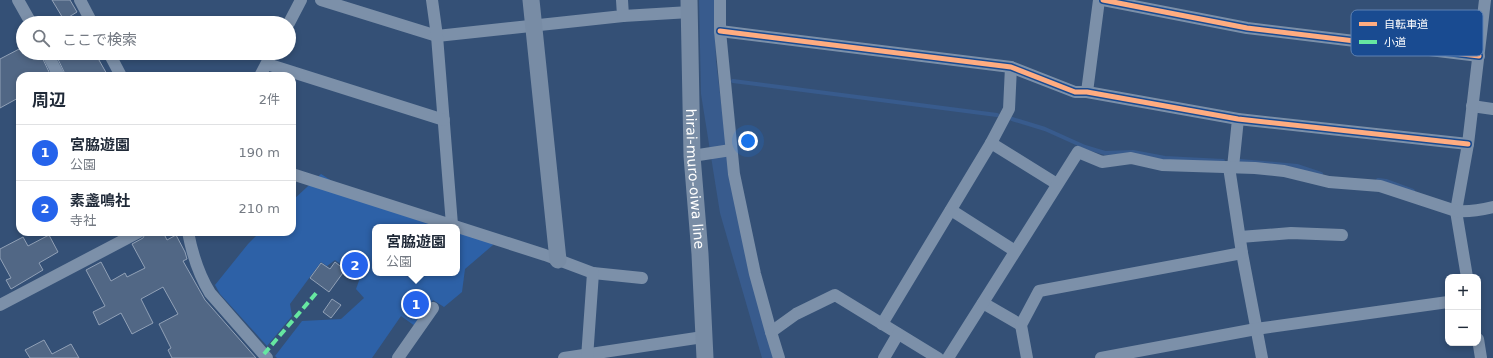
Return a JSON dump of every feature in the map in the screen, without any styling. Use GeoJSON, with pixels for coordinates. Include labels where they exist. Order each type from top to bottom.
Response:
{"type":"FeatureCollection","features":[{"type":"Feature","properties":{"kind":"main road"},"geometry":{"type":"LineString","coordinates":[[531,0],[558,260]]}},
{"type":"Feature","properties":{"kind":"main road","name":"hirai-muro-oiwa line"},"geometry":{"type":"LineString","coordinates":[[690,6],[699,155],[700,254],[705,358]]}},
{"type":"Feature","properties":{"kind":"street"},"geometry":{"type":"LineString","coordinates":[[18,0],[27,16]]}},
{"type":"Feature","properties":{"kind":"street"},"geometry":{"type":"LineString","coordinates":[[80,0],[88,16]]}},
{"type":"Feature","properties":{"kind":"street"},"geometry":{"type":"LineString","coordinates":[[293,16],[301,0]]}},
{"type":"Feature","properties":{"kind":"street"},"geometry":{"type":"LineString","coordinates":[[321,0],[437,36],[623,16],[690,6]]}},
{"type":"Feature","properties":{"kind":"street"},"geometry":{"type":"LineString","coordinates":[[432,0],[437,36],[452,224]]}},
{"type":"Feature","properties":{"kind":"street"},"geometry":{"type":"LineString","coordinates":[[622,0],[623,16]]}},
{"type":"Feature","properties":{"kind":"street"},"geometry":{"type":"LineString","coordinates":[[720,0],[720,31],[734,174],[743,218],[771,332],[779,358]]}},
{"type":"Feature","properties":{"kind":"street"},"geometry":{"type":"LineString","coordinates":[[1087,92],[1099,0]]}},
{"type":"Feature","properties":{"kind":"street"},"geometry":{"type":"LineString","coordinates":[[1103,0],[1247,28],[1351,41]]}},
{"type":"Feature","properties":{"kind":"street"},"geometry":{"type":"LineString","coordinates":[[1483,16],[1485,0]]}},
{"type":"Feature","properties":{"kind":"street"},"geometry":{"type":"LineString","coordinates":[[720,31],[1011,67],[1075,92],[1087,92],[1238,119],[1468,144]]}},
{"type":"Feature","properties":{"kind":"street"},"geometry":{"type":"LineString","coordinates":[[1466,274],[1456,211],[1468,144],[1478,56]]}},
{"type":"Feature","properties":{"kind":"street"},"geometry":{"type":"LineString","coordinates":[[51,60],[57,72]]}},
{"type":"Feature","properties":{"kind":"street"},"geometry":{"type":"LineString","coordinates":[[113,60],[119,72]]}},
{"type":"Feature","properties":{"kind":"street"},"geometry":{"type":"LineString","coordinates":[[262,72],[269,60]]}},
{"type":"Feature","properties":{"kind":"street"},"geometry":{"type":"LineString","coordinates":[[276,60],[444,120]]}},
{"type":"Feature","properties":{"kind":"street"},"geometry":{"type":"LineString","coordinates":[[882,324],[991,144],[1009,109],[1011,67]]}},
{"type":"Feature","properties":{"kind":"street"},"geometry":{"type":"LineString","coordinates":[[1472,106],[1493,109]]}},
{"type":"Feature","properties":{"kind":"street"},"geometry":{"type":"LineString","coordinates":[[1238,119],[1231,167],[1242,253],[1262,358]]}},
{"type":"Feature","properties":{"kind":"street"},"geometry":{"type":"LineString","coordinates":[[991,144],[1057,184]]}},
{"type":"Feature","properties":{"kind":"street"},"geometry":{"type":"LineString","coordinates":[[699,155],[731,150]]}},
{"type":"Feature","properties":{"kind":"street"},"geometry":{"type":"LineString","coordinates":[[948,358],[1078,152],[1102,162],[1131,158],[1162,165],[1256,168],[1284,171],[1328,182],[1380,186],[1456,211],[1471,211],[1493,207]]}},
{"type":"Feature","properties":{"kind":"street"},"geometry":{"type":"LineString","coordinates":[[296,175],[449,224]]}},
{"type":"Feature","properties":{"kind":"street"},"geometry":{"type":"LineString","coordinates":[[951,210],[1015,251]]}},
{"type":"Feature","properties":{"kind":"street"},"geometry":{"type":"LineString","coordinates":[[460,227],[545,254],[593,273],[642,278]]}},
{"type":"Feature","properties":{"kind":"street"},"geometry":{"type":"LineString","coordinates":[[1240,237],[1291,233],[1342,235]]}},
{"type":"Feature","properties":{"kind":"street"},"geometry":{"type":"LineString","coordinates":[[0,305],[131,236]]}},
{"type":"Feature","properties":{"kind":"street"},"geometry":{"type":"LineString","coordinates":[[189,236],[193,256],[204,284],[210,293],[267,358]]}},
{"type":"Feature","properties":{"kind":"street"},"geometry":{"type":"LineString","coordinates":[[1027,358],[1021,325],[1039,291],[1242,253]]}},
{"type":"Feature","properties":{"kind":"street"},"geometry":{"type":"LineString","coordinates":[[587,356],[593,273]]}},
{"type":"Feature","properties":{"kind":"street"},"geometry":{"type":"LineString","coordinates":[[771,332],[796,314],[835,295],[938,358]]}},
{"type":"Feature","properties":{"kind":"street"},"geometry":{"type":"LineString","coordinates":[[983,302],[1021,325]]}},
{"type":"Feature","properties":{"kind":"street"},"geometry":{"type":"LineString","coordinates":[[1101,358],[1256,329],[1445,302]]}},
{"type":"Feature","properties":{"kind":"street"},"geometry":{"type":"LineString","coordinates":[[398,358],[433,308]]}},
{"type":"Feature","properties":{"kind":"street"},"geometry":{"type":"LineString","coordinates":[[884,358],[898,334]]}},
{"type":"Feature","properties":{"kind":"street"},"geometry":{"type":"LineString","coordinates":[[564,358],[587,356],[703,337]]}},
{"type":"Feature","properties":{"kind":"street"},"geometry":{"type":"LineString","coordinates":[[1479,346],[1481,358]]}},
{"type":"Feature","properties":{"kind":"shaded area"},"geometry":{"type":"Polygon","coordinates":[[[699,0],[714,0],[716,61],[731,184],[774,358],[762,358],[720,213],[701,94],[699,0]]]}},
{"type":"Feature","properties":{"kind":"shaded area"},"geometry":{"type":"Polygon","coordinates":[[[321,174],[346,190],[443,224],[372,224],[372,276],[460,276],[460,230],[488,237],[493,245],[465,269],[462,292],[444,307],[433,300],[415,326],[401,316],[372,358],[277,358],[275,356],[302,321],[341,319],[364,298],[356,289],[360,278],[335,260],[327,266],[321,262],[290,304],[292,316],[267,346],[220,294],[215,285],[256,236],[296,236],[296,197],[321,174]]]}},
{"type":"Feature","properties":{"kind":"building"},"geometry":{"type":"Polygon","coordinates":[[[52,0],[70,0],[77,12],[70,16],[62,16],[52,0]]]}},
{"type":"Feature","properties":{"kind":"building"},"geometry":{"type":"Polygon","coordinates":[[[16,51],[16,60],[43,60],[49,72],[16,72],[16,99],[0,108],[0,59],[16,51]]]}},
{"type":"Feature","properties":{"kind":"building"},"geometry":{"type":"Polygon","coordinates":[[[58,60],[99,60],[106,72],[64,72],[58,60]]]}},
{"type":"Feature","properties":{"kind":"building"},"geometry":{"type":"Polygon","coordinates":[[[50,236],[58,252],[39,263],[43,270],[11,289],[6,280],[11,278],[0,258],[0,249],[23,237],[28,246],[50,236]]]}},
{"type":"Feature","properties":{"kind":"building"},"geometry":{"type":"Polygon","coordinates":[[[144,236],[165,236],[167,240],[177,236],[187,259],[183,261],[205,300],[256,358],[172,358],[168,350],[171,348],[159,324],[178,314],[163,287],[141,299],[153,323],[132,334],[121,313],[99,325],[93,312],[105,306],[86,270],[101,262],[111,281],[125,273],[127,277],[145,268],[132,244],[144,236]]]}},
{"type":"Feature","properties":{"kind":"building"},"geometry":{"type":"Polygon","coordinates":[[[335,262],[345,270],[329,292],[310,278],[321,263],[330,269],[335,262]]]}},
{"type":"Feature","properties":{"kind":"building"},"geometry":{"type":"Polygon","coordinates":[[[332,299],[341,305],[331,318],[323,312],[332,299]]]}},
{"type":"Feature","properties":{"kind":"building"},"geometry":{"type":"Polygon","coordinates":[[[44,340],[52,354],[71,344],[79,358],[30,358],[25,350],[44,340]]]}},
{"type":"Feature","properties":{"kind":"waterway"},"geometry":{"type":"LineString","coordinates":[[733,81],[997,115]]}},
{"type":"Feature","properties":{"kind":"waterway"},"geometry":{"type":"LineString","coordinates":[[1012,119],[1045,129],[1085,147],[1105,153],[1133,152],[1165,158],[1223,161]]}},
{"type":"Feature","properties":{"kind":"waterway"},"geometry":{"type":"LineString","coordinates":[[1240,161],[1297,166],[1321,174]]}},
{"type":"Feature","properties":{"kind":"waterway"},"geometry":{"type":"LineString","coordinates":[[1378,180],[1386,181],[1413,191]]}},
{"type":"Feature","properties":{"kind":"marked path"},"geometry":{"type":"LineString","coordinates":[[264,354],[318,291]]}},
{"type":"Feature","properties":{"kind":"cycle path"},"geometry":{"type":"LineString","coordinates":[[1103,0],[1247,28],[1351,41]]}},
{"type":"Feature","properties":{"kind":"cycle path"},"geometry":{"type":"LineString","coordinates":[[720,31],[1011,67],[1075,92],[1087,92],[1238,119],[1468,144]]}},
{"type":"Feature","properties":{"kind":"place","name":"素盞鳴社"},"geometry":{"type":"Point","coordinates":[355,265]}},
{"type":"Feature","properties":{"kind":"place","name":"宮脇遊園"},"geometry":{"type":"Point","coordinates":[416,304]}}]}
